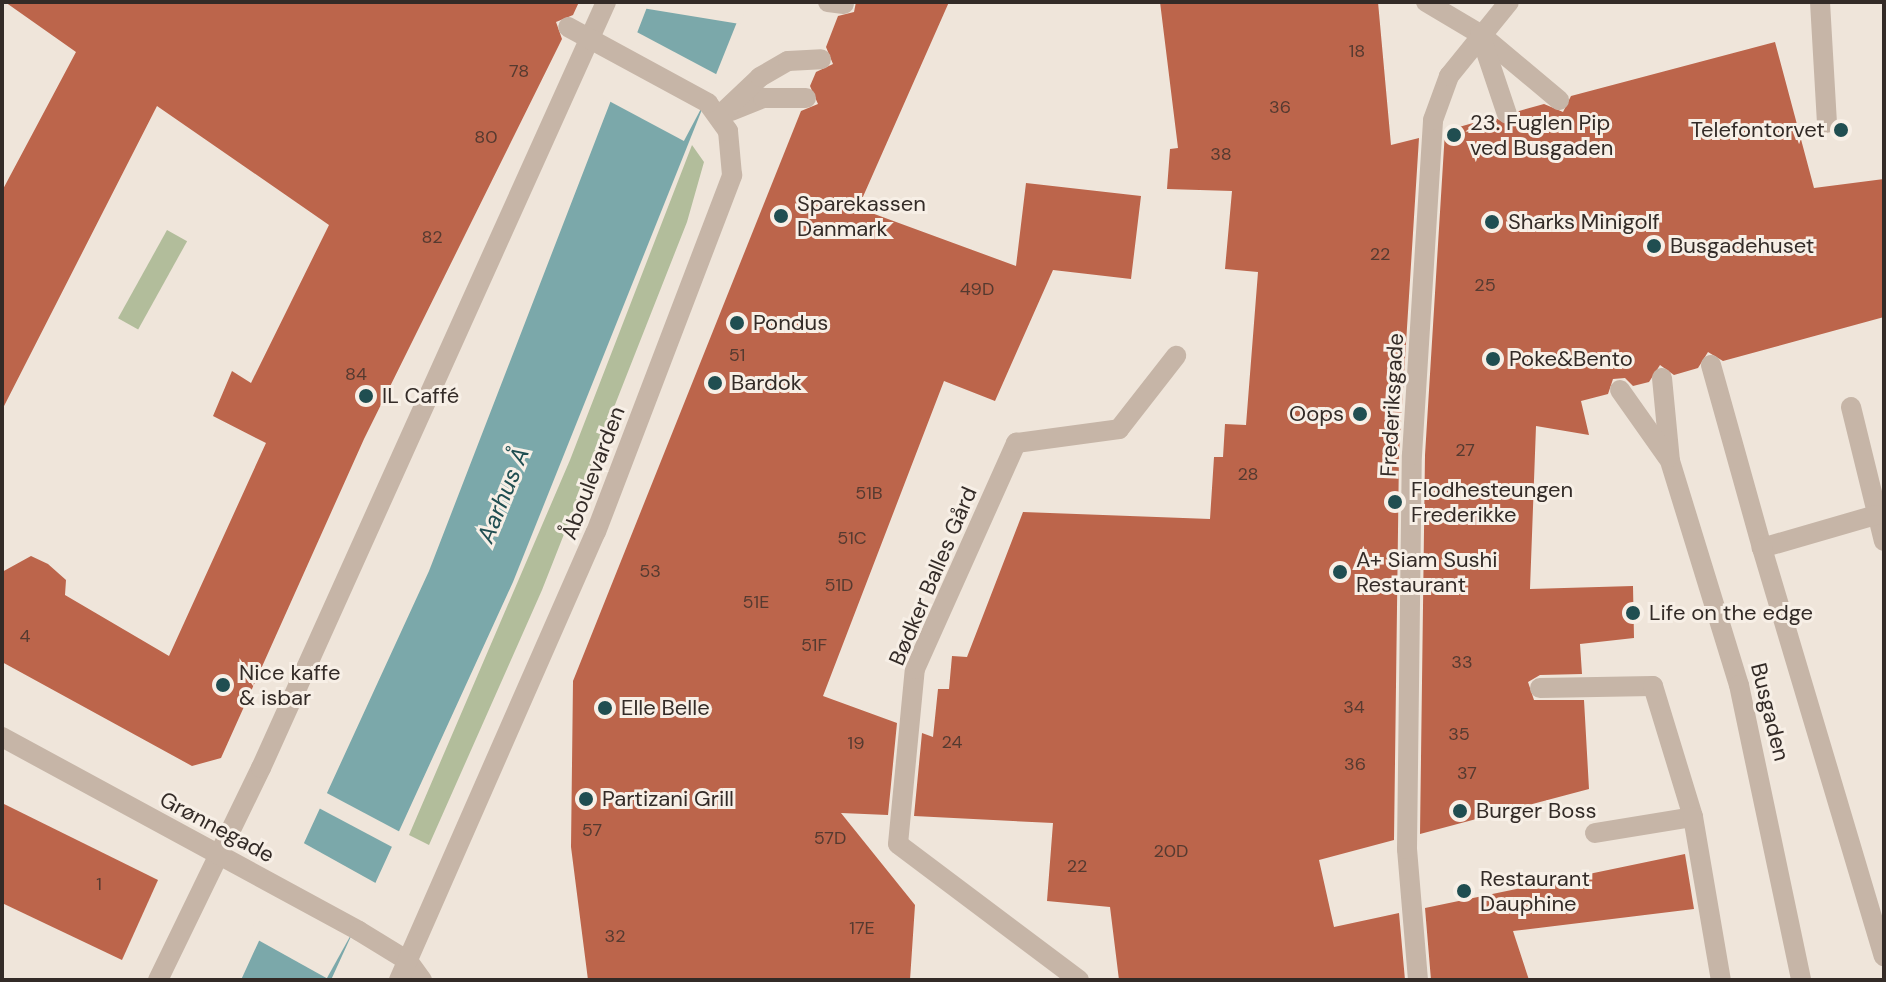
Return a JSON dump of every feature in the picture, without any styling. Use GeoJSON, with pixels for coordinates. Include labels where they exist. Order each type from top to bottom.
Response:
{"type":"FeatureCollection","features":[{"type":"Feature","properties":{"kind":"street"},"geometry":{"type":"LineString","coordinates":[[158,980],[267,753],[606,2]]}},
{"type":"Feature","properties":{"kind":"street"},"geometry":{"type":"LineString","coordinates":[[1426,2],[1480,34],[1559,100]]}},
{"type":"Feature","properties":{"kind":"street","name":"Frederiksgade"},"geometry":{"type":"LineString","coordinates":[[1418,980],[1407,849],[1412,471],[1433,120],[1449,76],[1509,2]]}},
{"type":"Feature","properties":{"kind":"street"},"geometry":{"type":"LineString","coordinates":[[1820,2],[1827,123]]}},
{"type":"Feature","properties":{"kind":"street"},"geometry":{"type":"LineString","coordinates":[[568,27],[714,109],[763,98],[806,98]]}},
{"type":"Feature","properties":{"kind":"street"},"geometry":{"type":"LineString","coordinates":[[1480,34],[1507,114]]}},
{"type":"Feature","properties":{"kind":"street"},"geometry":{"type":"LineString","coordinates":[[714,109],[788,61],[821,59]]}},
{"type":"Feature","properties":{"kind":"street","name":"Åboulevarden"},"geometry":{"type":"LineString","coordinates":[[403,971],[596,532],[723,201],[732,151],[714,109]]}},
{"type":"Feature","properties":{"kind":"street","name":"Bødker Balles Gård"},"geometry":{"type":"LineString","coordinates":[[1079,980],[898,844],[915,669],[1016,443],[1119,429],[1176,356]]}},
{"type":"Feature","properties":{"kind":"street"},"geometry":{"type":"LineString","coordinates":[[1711,365],[1762,548],[1884,956]]}},
{"type":"Feature","properties":{"kind":"street","name":"Busgaden"},"geometry":{"type":"LineString","coordinates":[[1662,378],[1670,461],[1739,685],[1801,980]]}},
{"type":"Feature","properties":{"kind":"street","name":"Busgaden"},"geometry":{"type":"LineString","coordinates":[[1620,390],[1670,461]]}},
{"type":"Feature","properties":{"kind":"street"},"geometry":{"type":"LineString","coordinates":[[1851,407],[1884,541]]}},
{"type":"Feature","properties":{"kind":"street"},"geometry":{"type":"LineString","coordinates":[[1762,548],[1876,515]]}},
{"type":"Feature","properties":{"kind":"street"},"geometry":{"type":"LineString","coordinates":[[1540,688],[1653,686],[1693,817],[1721,980]]}},
{"type":"Feature","properties":{"kind":"street","name":"Grønnegade"},"geometry":{"type":"LineString","coordinates":[[2,737],[371,939],[403,971]]}},
{"type":"Feature","properties":{"kind":"street"},"geometry":{"type":"LineString","coordinates":[[1595,833],[1693,817]]}},
{"type":"Feature","properties":{"kind":"street"},"geometry":{"type":"LineString","coordinates":[[403,971],[422,980]]}},
{"type":"Feature","properties":{"kind":"green space"},"geometry":{"type":"Polygon","coordinates":[[[692,145],[704,162],[687,222],[542,590],[429,845],[409,835],[570,460],[692,145]]]}},
{"type":"Feature","properties":{"kind":"green space"},"geometry":{"type":"Polygon","coordinates":[[[167,230],[187,241],[138,329],[118,318],[167,230]]]}},
{"type":"Feature","properties":{"kind":"water","name":"Aarhus Å"},"geometry":{"type":"Polygon","coordinates":[[[649,2],[745,2],[513,582],[331,980],[241,980],[429,571],[649,2]]]}},
{"type":"Feature","properties":{"kind":"pier"},"geometry":{"type":"Polygon","coordinates":[[[645,2],[749,2],[740,24],[642,8],[645,2]]]}},
{"type":"Feature","properties":{"kind":"pier"},"geometry":{"type":"Polygon","coordinates":[[[633,30],[719,76],[684,141],[598,95],[633,30]]]}},
{"type":"Feature","properties":{"kind":"pier"},"geometry":{"type":"Polygon","coordinates":[[[323,791],[402,833],[394,848],[315,806],[323,791]]]}},
{"type":"Feature","properties":{"kind":"pier"},"geometry":{"type":"Polygon","coordinates":[[[300,841],[379,885],[327,978],[248,935],[300,841]]]}},
{"type":"Feature","properties":{"kind":"building"},"geometry":{"type":"Polygon","coordinates":[[[5,2],[579,2],[573,15],[556,22],[562,39],[364,439],[221,758],[192,766],[2,662],[2,572],[31,556],[48,564],[66,580],[65,595],[169,656],[266,443],[213,416],[232,371],[251,383],[329,225],[157,106],[2,410],[2,191],[76,52],[5,2]]]}},
{"type":"Feature","properties":{"kind":"building"},"geometry":{"type":"Polygon","coordinates":[[[856,2],[949,2],[858,208],[1016,266],[1026,183],[1141,196],[1131,279],[1053,270],[995,401],[944,381],[823,696],[897,723],[888,815],[841,813],[915,905],[910,980],[588,980],[571,847],[573,681],[801,111],[818,104],[810,86],[816,72],[833,64],[826,47],[838,16],[854,12],[856,2]]]}},
{"type":"Feature","properties":{"kind":"building"},"geometry":{"type":"Polygon","coordinates":[[[1160,2],[1378,2],[1391,145],[1419,138],[1399,454],[1394,840],[1319,860],[1334,927],[1399,913],[1405,980],[1119,980],[1110,907],[1047,901],[1053,823],[914,816],[922,733],[933,737],[938,689],[949,689],[952,656],[967,657],[1023,512],[1210,519],[1214,457],[1223,457],[1225,424],[1246,425],[1258,272],[1225,269],[1232,191],[1167,189],[1170,149],[1178,148],[1160,2]]]}},
{"type":"Feature","properties":{"kind":"building"},"geometry":{"type":"Polygon","coordinates":[[[1775,42],[1814,188],[1884,179],[1884,317],[1723,361],[1708,352],[1698,368],[1674,375],[1660,365],[1649,382],[1633,386],[1625,378],[1613,379],[1608,394],[1581,401],[1589,435],[1536,426],[1530,589],[1633,586],[1634,638],[1580,644],[1582,674],[1540,675],[1528,682],[1534,700],[1584,700],[1589,789],[1420,834],[1425,455],[1445,131],[1494,117],[1510,126],[1519,111],[1544,104],[1563,112],[1571,96],[1775,42]]]}},
{"type":"Feature","properties":{"kind":"building"},"geometry":{"type":"Polygon","coordinates":[[[2,803],[158,880],[122,960],[2,903],[2,803]]]}},
{"type":"Feature","properties":{"kind":"building"},"geometry":{"type":"Polygon","coordinates":[[[1685,854],[1694,909],[1513,931],[1529,980],[1431,980],[1425,908],[1685,854]]]}},
{"type":"Feature","properties":{"kind":"place","name":"Telefontorvet"},"geometry":{"type":"Point","coordinates":[1841,130]}},
{"type":"Feature","properties":{"kind":"place","name":"23. Fuglen Pip ved Busgaden"},"geometry":{"type":"Point","coordinates":[1454,135]}},
{"type":"Feature","properties":{"kind":"place","name":"Sparekassen Danmark"},"geometry":{"type":"Point","coordinates":[781,216]}},
{"type":"Feature","properties":{"kind":"place","name":"Sharks Minigolf"},"geometry":{"type":"Point","coordinates":[1492,222]}},
{"type":"Feature","properties":{"kind":"place","name":"Busgadehuset"},"geometry":{"type":"Point","coordinates":[1654,246]}},
{"type":"Feature","properties":{"kind":"place","name":"Pondus"},"geometry":{"type":"Point","coordinates":[737,323]}},
{"type":"Feature","properties":{"kind":"place","name":"Poke&Bento"},"geometry":{"type":"Point","coordinates":[1493,359]}},
{"type":"Feature","properties":{"kind":"place","name":"Bardok"},"geometry":{"type":"Point","coordinates":[715,383]}},
{"type":"Feature","properties":{"kind":"place","name":"IL Caffé"},"geometry":{"type":"Point","coordinates":[366,396]}},
{"type":"Feature","properties":{"kind":"place","name":"Oops"},"geometry":{"type":"Point","coordinates":[1360,414]}},
{"type":"Feature","properties":{"kind":"place","name":"Flodhesteungen Frederikke"},"geometry":{"type":"Point","coordinates":[1395,502]}},
{"type":"Feature","properties":{"kind":"place","name":"A+ Siam Sushi Restaurant"},"geometry":{"type":"Point","coordinates":[1340,572]}},
{"type":"Feature","properties":{"kind":"place","name":"Life on the edge"},"geometry":{"type":"Point","coordinates":[1633,613]}},
{"type":"Feature","properties":{"kind":"place","name":"Nice kaffe & isbar"},"geometry":{"type":"Point","coordinates":[223,685]}},
{"type":"Feature","properties":{"kind":"place","name":"Elle Belle"},"geometry":{"type":"Point","coordinates":[605,708]}},
{"type":"Feature","properties":{"kind":"place","name":"Partizani Grill"},"geometry":{"type":"Point","coordinates":[586,799]}},
{"type":"Feature","properties":{"kind":"place","name":"Burger Boss"},"geometry":{"type":"Point","coordinates":[1460,811]}},
{"type":"Feature","properties":{"kind":"place","name":"Restaurant Dauphine"},"geometry":{"type":"Point","coordinates":[1464,891]}}]}
